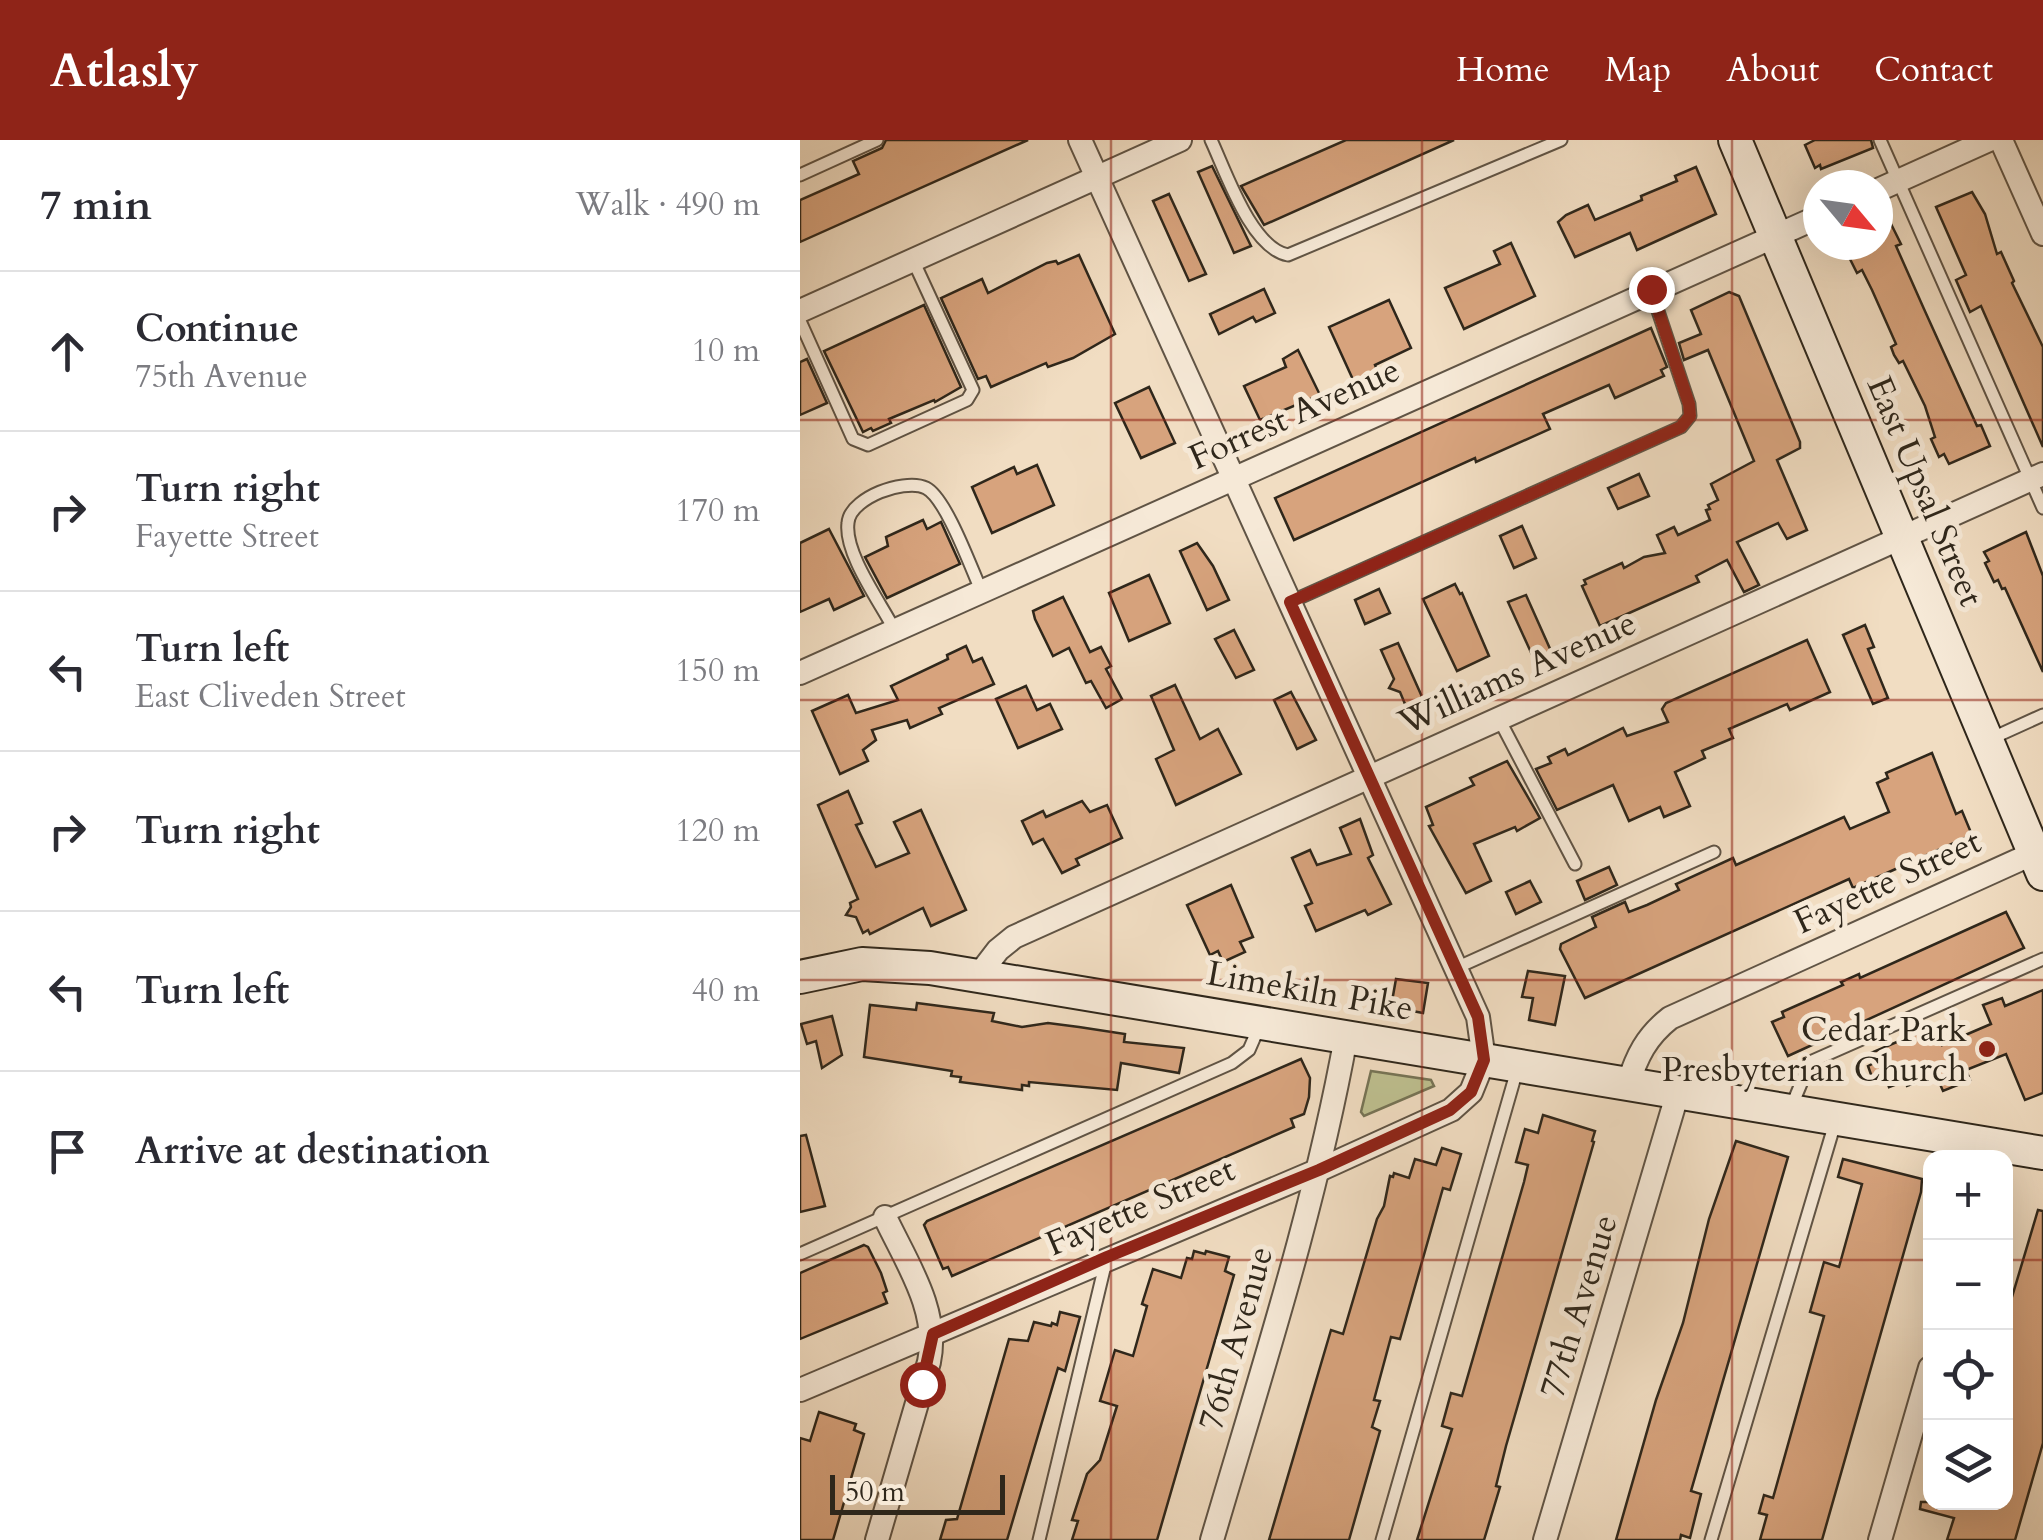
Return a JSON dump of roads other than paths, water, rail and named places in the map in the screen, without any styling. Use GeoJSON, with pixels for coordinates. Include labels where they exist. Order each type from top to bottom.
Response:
{"type":"FeatureCollection","features":[{"type":"Feature","properties":{"kind":"street"},"geometry":{"type":"LineString","coordinates":[[1080,140],[1478,1017],[1484,1060]]}},
{"type":"Feature","properties":{"kind":"street"},"geometry":{"type":"LineString","coordinates":[[800,310],[1180,140]]}},
{"type":"Feature","properties":{"kind":"street","name":"East Upsal Street"},"geometry":{"type":"LineString","coordinates":[[1735,140],[2040,859]]}},
{"type":"Feature","properties":{"kind":"street"},"geometry":{"type":"LineString","coordinates":[[1893,183],[1988,140]]}},
{"type":"Feature","properties":{"kind":"street"},"geometry":{"type":"LineString","coordinates":[[2001,140],[2043,234]]}},
{"type":"Feature","properties":{"kind":"street","name":"Forrest Avenue"},"geometry":{"type":"LineString","coordinates":[[800,673],[1803,223]]}},
{"type":"Feature","properties":{"kind":"street","name":"Williams Avenue"},"geometry":{"type":"LineString","coordinates":[[978,976],[1014,937],[2036,477]]}},
{"type":"Feature","properties":{"kind":"street","name":"Fayette Street"},"geometry":{"type":"LineString","coordinates":[[1628,1084],[1646,1040],[1670,1018],[2040,859]]}},
{"type":"Feature","properties":{"kind":"street","name":"Limekiln Pike"},"geometry":{"type":"LineString","coordinates":[[800,976],[878,964],[978,976],[1836,1119],[1989,1150]]}},
{"type":"Feature","properties":{"kind":"street","name":"76th Avenue"},"geometry":{"type":"LineString","coordinates":[[1212,1540],[1319,1170],[1346,1037]]}},
{"type":"Feature","properties":{"kind":"street","name":"Fayette Street"},"geometry":{"type":"LineString","coordinates":[[800,1390],[1319,1170],[1450,1110],[1471,1092],[1484,1060]]}},
{"type":"Feature","properties":{"kind":"street","name":"77th Avenue"},"geometry":{"type":"LineString","coordinates":[[1545,1540],[1678,1092]]}},
{"type":"Feature","properties":{"kind":"street","name":"Limekiln Pike"},"geometry":{"type":"LineString","coordinates":[[2013,1152],[2043,1153]]}},
{"type":"Feature","properties":{"kind":"street"},"geometry":{"type":"LineString","coordinates":[[878,1540],[929,1362],[933,1334],[927,1308],[885,1217]]}},
{"type":"Feature","properties":{"kind":"street"},"geometry":{"type":"LineString","coordinates":[[1880,1540],[1923,1392]]}},
{"type":"Feature","properties":{"kind":"lane"},"geometry":{"type":"LineString","coordinates":[[800,175],[877,140]]}},
{"type":"Feature","properties":{"kind":"lane"},"geometry":{"type":"LineString","coordinates":[[1211,140],[1254,230],[1278,254],[1288,256],[1561,140]]}},
{"type":"Feature","properties":{"kind":"lane"},"geometry":{"type":"LineString","coordinates":[[1880,140],[1885,170]]}},
{"type":"Feature","properties":{"kind":"lane"},"geometry":{"type":"LineString","coordinates":[[1893,195],[2036,477],[2043,508]]}},
{"type":"Feature","properties":{"kind":"lane"},"geometry":{"type":"LineString","coordinates":[[800,321],[853,439],[868,445],[968,400],[973,390],[912,258]]}},
{"type":"Feature","properties":{"kind":"lane"},"geometry":{"type":"LineString","coordinates":[[1290,602],[1681,427],[1690,416],[1689,404],[1651,289]]}},
{"type":"Feature","properties":{"kind":"lane"},"geometry":{"type":"LineString","coordinates":[[894,628],[854,554],[848,523],[853,509],[881,492],[912,485],[927,488],[939,501],[981,590]]}},
{"type":"Feature","properties":{"kind":"lane"},"geometry":{"type":"LineString","coordinates":[[1987,740],[2043,715]]}},
{"type":"Feature","properties":{"kind":"lane"},"geometry":{"type":"LineString","coordinates":[[1499,719],[1576,864]]}},
{"type":"Feature","properties":{"kind":"lane"},"geometry":{"type":"LineString","coordinates":[[1456,968],[1714,852]]}},
{"type":"Feature","properties":{"kind":"lane"},"geometry":{"type":"LineString","coordinates":[[1789,1111],[1810,1062],[2043,960]]}},
{"type":"Feature","properties":{"kind":"lane"},"geometry":{"type":"LineString","coordinates":[[800,1254],[1232,1063],[1250,1050],[1260,1022]]}},
{"type":"Feature","properties":{"kind":"lane"},"geometry":{"type":"LineString","coordinates":[[1382,1540],[1518,1066]]}},
{"type":"Feature","properties":{"kind":"lane"},"geometry":{"type":"LineString","coordinates":[[1711,1540],[1836,1119]]}},
{"type":"Feature","properties":{"kind":"lane"},"geometry":{"type":"LineString","coordinates":[[1038,1540],[1107,1257]]}},
{"type":"Feature","properties":{"kind":"place","name":"Cedar Park Presbyterian Church"},"geometry":{"type":"Point","coordinates":[1987,1049]}}]}
